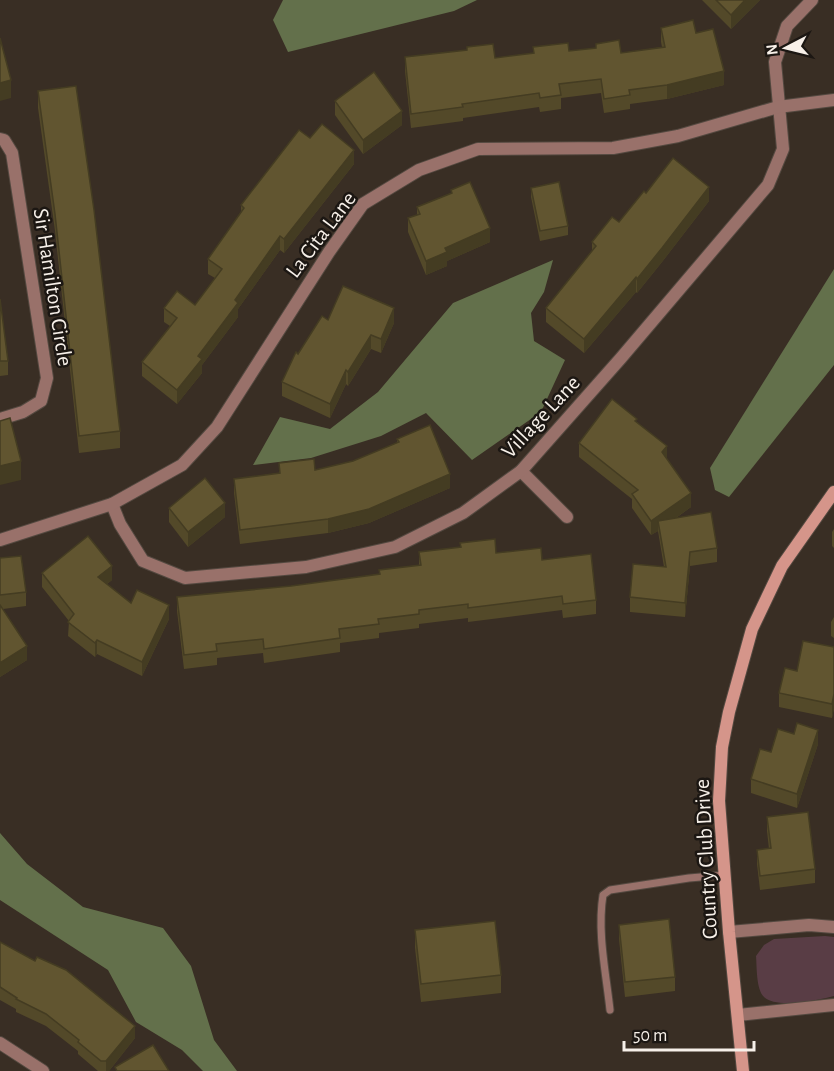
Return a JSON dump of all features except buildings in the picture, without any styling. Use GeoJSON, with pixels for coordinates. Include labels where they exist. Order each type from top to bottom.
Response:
{"type":"FeatureCollection","features":[{"type":"Feature","properties":{"kind":"street","name":"Village Lane"},"geometry":{"type":"LineString","coordinates":[[112,504],[120,524],[143,561],[185,578],[306,567],[395,547],[463,513],[521,471],[621,358],[768,185],[783,149],[775,62],[787,26],[812,0]]}},
{"type":"Feature","properties":{"kind":"street","name":"La Cita Lane"},"geometry":{"type":"LineString","coordinates":[[0,540],[112,504],[182,465],[217,428],[329,252],[363,204],[419,170],[478,149],[613,148],[678,136],[778,107],[834,100]]}},
{"type":"Feature","properties":{"kind":"street","name":"Sir Hamilton Circle"},"geometry":{"type":"LineString","coordinates":[[0,139],[4,140],[12,153],[47,378],[41,401],[23,412],[0,419]]}},
{"type":"Feature","properties":{"kind":"street"},"geometry":{"type":"LineString","coordinates":[[521,471],[567,517]]}},
{"type":"Feature","properties":{"kind":"street","name":"Country Club Drive"},"geometry":{"type":"LineString","coordinates":[[743,1071],[719,801],[722,747],[752,629],[782,566],[834,492]]}},
{"type":"Feature","properties":{"kind":"street"},"geometry":{"type":"LineString","coordinates":[[729,932],[809,925],[834,927]]}},
{"type":"Feature","properties":{"kind":"street"},"geometry":{"type":"LineString","coordinates":[[738,1016],[834,1005]]}},
{"type":"Feature","properties":{"kind":"street"},"geometry":{"type":"LineString","coordinates":[[0,1043],[34,1069]]}},
{"type":"Feature","properties":{"kind":"lane"},"geometry":{"type":"LineString","coordinates":[[610,1010],[603,945],[603,895],[610,890],[724,875]]}},
{"type":"Feature","properties":{"kind":"shaded area"},"geometry":{"type":"Polygon","coordinates":[[[283,0],[477,0],[454,11],[288,52],[273,20],[283,0]]]}},
{"type":"Feature","properties":{"kind":"shaded area"},"geometry":{"type":"Polygon","coordinates":[[[553,260],[544,292],[531,313],[534,341],[565,360],[541,412],[472,460],[426,413],[381,436],[311,458],[253,465],[280,417],[330,429],[378,392],[453,303],[553,260]]]}},
{"type":"Feature","properties":{"kind":"shaded area"},"geometry":{"type":"Polygon","coordinates":[[[834,269],[834,365],[729,497],[715,490],[710,468],[834,269]]]}},
{"type":"Feature","properties":{"kind":"shaded area"},"geometry":{"type":"Polygon","coordinates":[[[0,833],[27,864],[83,907],[163,928],[191,966],[214,1040],[237,1071],[203,1071],[182,1050],[136,1022],[108,970],[0,900],[0,833]]]}},
{"type":"Feature","properties":{"kind":"shaded area"},"geometry":{"type":"Polygon","coordinates":[[[834,937],[834,996],[787,1003],[770,1001],[764,997],[758,983],[756,956],[764,945],[774,939],[834,937]]]}}]}
